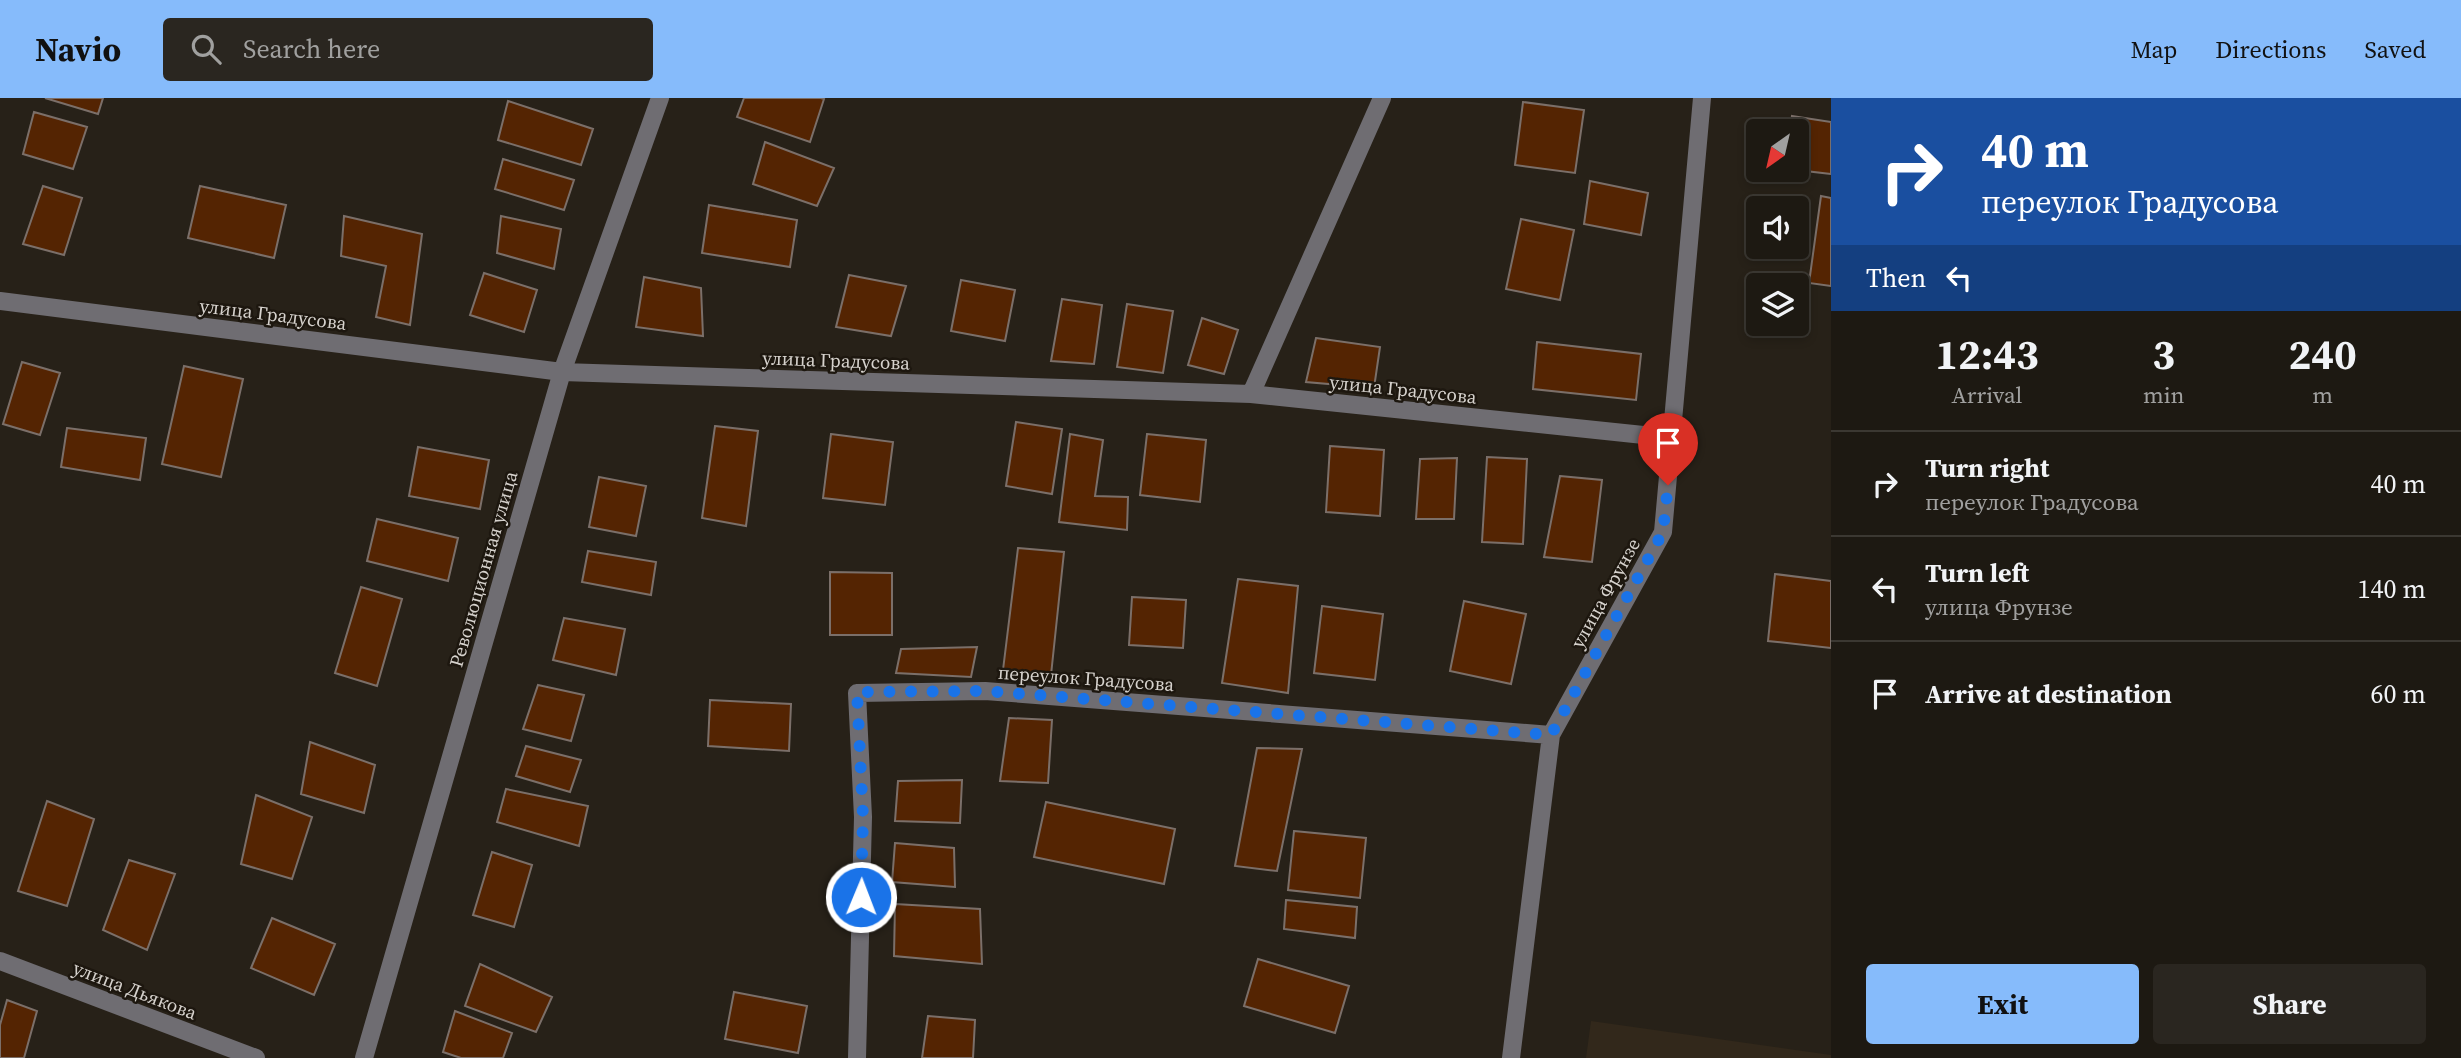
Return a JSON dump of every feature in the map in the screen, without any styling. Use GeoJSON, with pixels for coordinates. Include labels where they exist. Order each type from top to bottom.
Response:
{"type":"FeatureCollection","features":[{"type":"Feature","properties":{"kind":"street","name":"Революционная улица"},"geometry":{"type":"LineString","coordinates":[[364,1058],[562,372],[660,98]]}},
{"type":"Feature","properties":{"kind":"street"},"geometry":{"type":"LineString","coordinates":[[1251,394],[1382,98]]}},
{"type":"Feature","properties":{"kind":"street","name":"улица Фрунзе"},"geometry":{"type":"LineString","coordinates":[[1511,1058],[1551,735],[1663,532],[1702,98]]}},
{"type":"Feature","properties":{"kind":"street","name":"улица Градусова"},"geometry":{"type":"LineString","coordinates":[[0,301],[562,372],[1251,394],[1672,438]]}},
{"type":"Feature","properties":{"kind":"street","name":"переулок Градусова"},"geometry":{"type":"LineString","coordinates":[[857,1058],[863,817],[857,692],[985,691],[1551,735]]}},
{"type":"Feature","properties":{"kind":"street","name":"улица Дьякова"},"geometry":{"type":"LineString","coordinates":[[0,961],[256,1058]]}},
{"type":"Feature","properties":{"kind":"shaded area"},"geometry":{"type":"Polygon","coordinates":[[[1591,1021],[1831,1055],[1831,1058],[1586,1058],[1591,1021]]]}},
{"type":"Feature","properties":{"kind":"building"},"geometry":{"type":"Polygon","coordinates":[[[45,98],[103,98],[98,114],[45,98]]]}},
{"type":"Feature","properties":{"kind":"building"},"geometry":{"type":"Polygon","coordinates":[[[744,98],[824,99],[810,142],[737,117],[744,98]]]}},
{"type":"Feature","properties":{"kind":"building"},"geometry":{"type":"Polygon","coordinates":[[[508,101],[593,129],[581,165],[498,140],[508,101]]]}},
{"type":"Feature","properties":{"kind":"building"},"geometry":{"type":"Polygon","coordinates":[[[1523,102],[1584,110],[1575,173],[1515,165],[1523,102]]]}},
{"type":"Feature","properties":{"kind":"building"},"geometry":{"type":"Polygon","coordinates":[[[34,112],[87,127],[73,169],[23,154],[34,112]]]}},
{"type":"Feature","properties":{"kind":"building"},"geometry":{"type":"Polygon","coordinates":[[[1792,116],[1831,122],[1831,174],[1810,172],[1810,119],[1792,119],[1792,116]]]}},
{"type":"Feature","properties":{"kind":"building"},"geometry":{"type":"Polygon","coordinates":[[[765,142],[834,168],[817,206],[753,184],[765,142]]]}},
{"type":"Feature","properties":{"kind":"building"},"geometry":{"type":"Polygon","coordinates":[[[503,159],[574,180],[564,210],[495,189],[503,159]]]}},
{"type":"Feature","properties":{"kind":"building"},"geometry":{"type":"Polygon","coordinates":[[[1590,181],[1648,193],[1641,235],[1584,224],[1590,181]]]}},
{"type":"Feature","properties":{"kind":"building"},"geometry":{"type":"Polygon","coordinates":[[[43,186],[82,198],[64,255],[23,244],[43,186]]]}},
{"type":"Feature","properties":{"kind":"building"},"geometry":{"type":"Polygon","coordinates":[[[200,186],[286,205],[274,258],[188,238],[200,186]]]}},
{"type":"Feature","properties":{"kind":"building"},"geometry":{"type":"Polygon","coordinates":[[[1821,196],[1831,198],[1831,286],[1809,283],[1821,196]]]}},
{"type":"Feature","properties":{"kind":"building"},"geometry":{"type":"Polygon","coordinates":[[[709,205],[797,220],[790,267],[702,253],[709,205]]]}},
{"type":"Feature","properties":{"kind":"building"},"geometry":{"type":"Polygon","coordinates":[[[344,216],[422,234],[410,325],[376,317],[386,266],[341,256],[344,216]]]}},
{"type":"Feature","properties":{"kind":"building"},"geometry":{"type":"Polygon","coordinates":[[[501,216],[561,229],[554,269],[497,253],[501,216]]]}},
{"type":"Feature","properties":{"kind":"building"},"geometry":{"type":"Polygon","coordinates":[[[1521,219],[1574,230],[1560,300],[1506,289],[1521,219]]]}},
{"type":"Feature","properties":{"kind":"building"},"geometry":{"type":"Polygon","coordinates":[[[484,273],[537,290],[524,332],[470,315],[484,273]]]}},
{"type":"Feature","properties":{"kind":"building"},"geometry":{"type":"Polygon","coordinates":[[[849,275],[906,286],[891,336],[836,327],[849,275]]]}},
{"type":"Feature","properties":{"kind":"building"},"geometry":{"type":"Polygon","coordinates":[[[644,277],[701,288],[703,336],[636,327],[644,277]]]}},
{"type":"Feature","properties":{"kind":"building"},"geometry":{"type":"Polygon","coordinates":[[[961,280],[1015,290],[1005,341],[951,331],[961,280]]]}},
{"type":"Feature","properties":{"kind":"building"},"geometry":{"type":"Polygon","coordinates":[[[1062,299],[1102,305],[1094,364],[1051,361],[1062,299]]]}},
{"type":"Feature","properties":{"kind":"building"},"geometry":{"type":"Polygon","coordinates":[[[1127,304],[1173,311],[1163,373],[1117,367],[1127,304]]]}},
{"type":"Feature","properties":{"kind":"building"},"geometry":{"type":"Polygon","coordinates":[[[1202,318],[1238,330],[1224,374],[1188,365],[1202,318]]]}},
{"type":"Feature","properties":{"kind":"building"},"geometry":{"type":"Polygon","coordinates":[[[1316,338],[1380,347],[1374,388],[1306,382],[1316,338]]]}},
{"type":"Feature","properties":{"kind":"building"},"geometry":{"type":"Polygon","coordinates":[[[1537,342],[1641,354],[1636,400],[1533,389],[1537,342]]]}},
{"type":"Feature","properties":{"kind":"building"},"geometry":{"type":"Polygon","coordinates":[[[22,362],[60,373],[40,435],[3,424],[22,362]]]}},
{"type":"Feature","properties":{"kind":"building"},"geometry":{"type":"Polygon","coordinates":[[[184,366],[243,379],[221,477],[162,464],[184,366]]]}},
{"type":"Feature","properties":{"kind":"building"},"geometry":{"type":"Polygon","coordinates":[[[1016,422],[1062,429],[1052,494],[1006,486],[1016,422]]]}},
{"type":"Feature","properties":{"kind":"building"},"geometry":{"type":"Polygon","coordinates":[[[715,426],[758,431],[746,526],[702,518],[715,426]]]}},
{"type":"Feature","properties":{"kind":"building"},"geometry":{"type":"Polygon","coordinates":[[[67,428],[146,438],[140,480],[61,467],[67,428]]]}},
{"type":"Feature","properties":{"kind":"building"},"geometry":{"type":"Polygon","coordinates":[[[831,434],[893,442],[885,505],[823,498],[831,434]]]}},
{"type":"Feature","properties":{"kind":"building"},"geometry":{"type":"Polygon","coordinates":[[[1070,434],[1103,440],[1095,496],[1128,497],[1127,530],[1059,522],[1070,434]]]}},
{"type":"Feature","properties":{"kind":"building"},"geometry":{"type":"Polygon","coordinates":[[[1147,434],[1206,440],[1200,502],[1140,495],[1147,434]]]}},
{"type":"Feature","properties":{"kind":"building"},"geometry":{"type":"Polygon","coordinates":[[[1330,446],[1384,450],[1380,516],[1326,512],[1330,446]]]}},
{"type":"Feature","properties":{"kind":"building"},"geometry":{"type":"Polygon","coordinates":[[[418,447],[489,460],[480,509],[409,496],[418,447]]]}},
{"type":"Feature","properties":{"kind":"building"},"geometry":{"type":"Polygon","coordinates":[[[1487,457],[1527,459],[1523,544],[1482,542],[1487,457]]]}},
{"type":"Feature","properties":{"kind":"building"},"geometry":{"type":"Polygon","coordinates":[[[1457,458],[1454,519],[1416,519],[1420,459],[1457,458]]]}},
{"type":"Feature","properties":{"kind":"building"},"geometry":{"type":"Polygon","coordinates":[[[1560,476],[1602,480],[1592,562],[1544,557],[1560,476]]]}},
{"type":"Feature","properties":{"kind":"building"},"geometry":{"type":"Polygon","coordinates":[[[599,477],[646,486],[636,536],[589,527],[599,477]]]}},
{"type":"Feature","properties":{"kind":"building"},"geometry":{"type":"Polygon","coordinates":[[[377,519],[458,538],[448,581],[367,561],[377,519]]]}},
{"type":"Feature","properties":{"kind":"building"},"geometry":{"type":"Polygon","coordinates":[[[1018,548],[1064,552],[1051,675],[1003,670],[1018,548]]]}},
{"type":"Feature","properties":{"kind":"building"},"geometry":{"type":"Polygon","coordinates":[[[588,551],[656,562],[651,595],[582,582],[588,551]]]}},
{"type":"Feature","properties":{"kind":"building"},"geometry":{"type":"Polygon","coordinates":[[[830,572],[892,573],[892,635],[830,635],[830,572]]]}},
{"type":"Feature","properties":{"kind":"building"},"geometry":{"type":"Polygon","coordinates":[[[1775,574],[1831,581],[1831,648],[1768,641],[1775,574]]]}},
{"type":"Feature","properties":{"kind":"building"},"geometry":{"type":"Polygon","coordinates":[[[1238,579],[1298,586],[1288,693],[1222,683],[1238,579]]]}},
{"type":"Feature","properties":{"kind":"building"},"geometry":{"type":"Polygon","coordinates":[[[361,587],[402,599],[377,686],[335,673],[361,587]]]}},
{"type":"Feature","properties":{"kind":"building"},"geometry":{"type":"Polygon","coordinates":[[[1132,597],[1186,600],[1183,648],[1129,645],[1132,597]]]}},
{"type":"Feature","properties":{"kind":"building"},"geometry":{"type":"Polygon","coordinates":[[[1464,601],[1526,614],[1511,684],[1450,671],[1464,601]]]}},
{"type":"Feature","properties":{"kind":"building"},"geometry":{"type":"Polygon","coordinates":[[[1322,606],[1383,614],[1375,680],[1314,673],[1322,606]]]}},
{"type":"Feature","properties":{"kind":"building"},"geometry":{"type":"Polygon","coordinates":[[[564,618],[625,629],[616,675],[553,660],[564,618]]]}},
{"type":"Feature","properties":{"kind":"building"},"geometry":{"type":"Polygon","coordinates":[[[977,647],[971,677],[896,673],[901,649],[977,647]]]}},
{"type":"Feature","properties":{"kind":"building"},"geometry":{"type":"Polygon","coordinates":[[[538,685],[584,695],[571,741],[523,729],[538,685]]]}},
{"type":"Feature","properties":{"kind":"building"},"geometry":{"type":"Polygon","coordinates":[[[710,700],[791,704],[789,751],[708,746],[710,700]]]}},
{"type":"Feature","properties":{"kind":"building"},"geometry":{"type":"Polygon","coordinates":[[[1009,718],[1052,720],[1048,783],[1000,781],[1009,718]]]}},
{"type":"Feature","properties":{"kind":"building"},"geometry":{"type":"Polygon","coordinates":[[[310,742],[375,765],[364,813],[301,794],[310,742]]]}},
{"type":"Feature","properties":{"kind":"building"},"geometry":{"type":"Polygon","coordinates":[[[526,746],[581,760],[570,792],[516,776],[526,746]]]}},
{"type":"Feature","properties":{"kind":"building"},"geometry":{"type":"Polygon","coordinates":[[[1257,748],[1302,749],[1277,871],[1235,866],[1257,748]]]}},
{"type":"Feature","properties":{"kind":"building"},"geometry":{"type":"Polygon","coordinates":[[[962,780],[960,823],[895,821],[898,781],[962,780]]]}},
{"type":"Feature","properties":{"kind":"building"},"geometry":{"type":"Polygon","coordinates":[[[506,789],[588,806],[579,846],[497,822],[506,789]]]}},
{"type":"Feature","properties":{"kind":"building"},"geometry":{"type":"Polygon","coordinates":[[[256,795],[312,817],[292,879],[241,864],[256,795]]]}},
{"type":"Feature","properties":{"kind":"building"},"geometry":{"type":"Polygon","coordinates":[[[47,801],[94,819],[67,906],[18,891],[47,801]]]}},
{"type":"Feature","properties":{"kind":"building"},"geometry":{"type":"Polygon","coordinates":[[[1046,802],[1175,829],[1164,884],[1034,857],[1046,802]]]}},
{"type":"Feature","properties":{"kind":"building"},"geometry":{"type":"Polygon","coordinates":[[[1294,831],[1366,838],[1360,898],[1288,890],[1294,831]]]}},
{"type":"Feature","properties":{"kind":"building"},"geometry":{"type":"Polygon","coordinates":[[[895,843],[954,848],[955,887],[892,882],[895,843]]]}},
{"type":"Feature","properties":{"kind":"building"},"geometry":{"type":"Polygon","coordinates":[[[492,852],[532,865],[514,927],[473,915],[492,852]]]}},
{"type":"Feature","properties":{"kind":"building"},"geometry":{"type":"Polygon","coordinates":[[[129,860],[175,874],[147,950],[103,930],[129,860]]]}},
{"type":"Feature","properties":{"kind":"building"},"geometry":{"type":"Polygon","coordinates":[[[1286,900],[1357,907],[1355,938],[1284,929],[1286,900]]]}},
{"type":"Feature","properties":{"kind":"building"},"geometry":{"type":"Polygon","coordinates":[[[895,904],[980,909],[982,964],[894,956],[895,904]]]}},
{"type":"Feature","properties":{"kind":"building"},"geometry":{"type":"Polygon","coordinates":[[[272,918],[335,944],[314,995],[251,968],[272,918]]]}},
{"type":"Feature","properties":{"kind":"building"},"geometry":{"type":"Polygon","coordinates":[[[1258,959],[1349,986],[1335,1033],[1244,1006],[1258,959]]]}},
{"type":"Feature","properties":{"kind":"building"},"geometry":{"type":"Polygon","coordinates":[[[480,964],[552,997],[536,1032],[465,1006],[480,964]]]}},
{"type":"Feature","properties":{"kind":"building"},"geometry":{"type":"Polygon","coordinates":[[[734,992],[807,1006],[798,1053],[725,1039],[734,992]]]}},
{"type":"Feature","properties":{"kind":"building"},"geometry":{"type":"Polygon","coordinates":[[[7,1000],[37,1011],[24,1058],[0,1058],[0,1025],[7,1000]]]}},
{"type":"Feature","properties":{"kind":"building"},"geometry":{"type":"Polygon","coordinates":[[[455,1011],[512,1033],[503,1058],[461,1058],[443,1052],[455,1011]]]}},
{"type":"Feature","properties":{"kind":"building"},"geometry":{"type":"Polygon","coordinates":[[[928,1016],[975,1020],[973,1058],[922,1058],[928,1016]]]}},
{"type":"Feature","properties":{"kind":"route"},"geometry":{"type":"LineString","coordinates":[[861,897],[863,817],[857,692],[985,691],[1551,735],[1663,532],[1668,485]]}}]}
